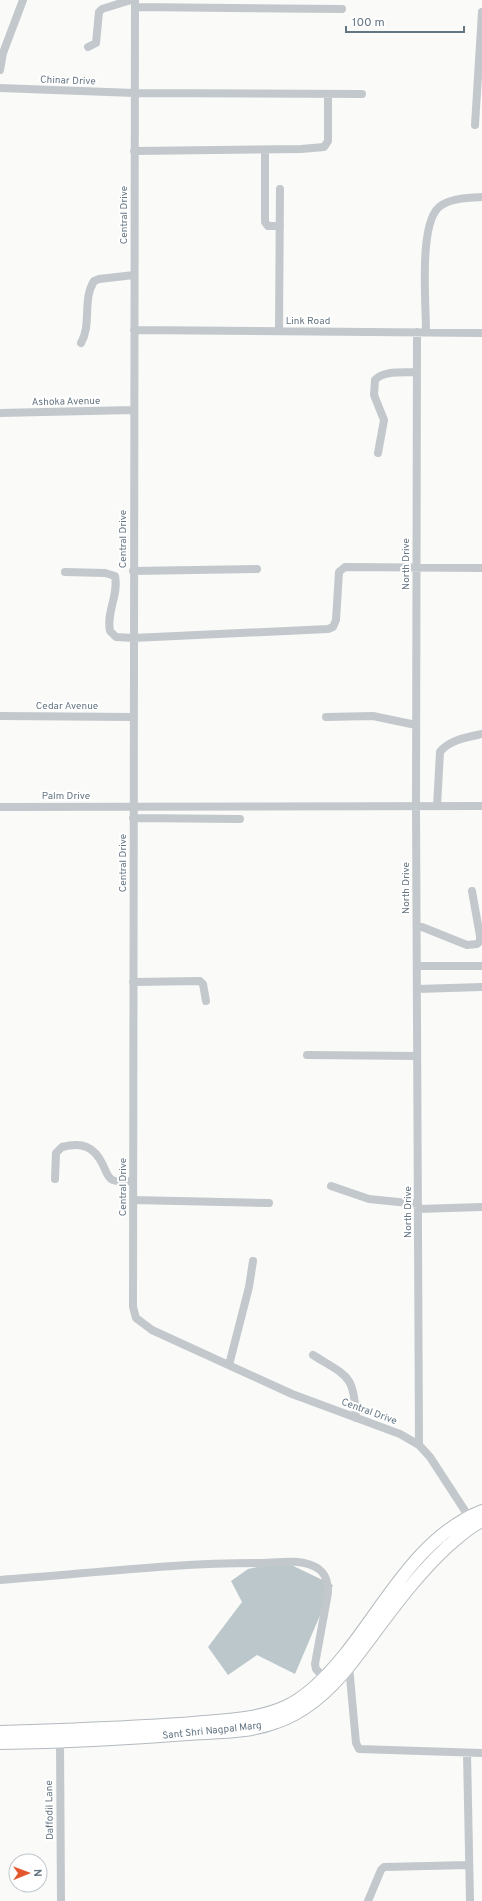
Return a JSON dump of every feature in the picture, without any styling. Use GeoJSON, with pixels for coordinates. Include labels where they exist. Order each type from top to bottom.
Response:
{"type":"FeatureCollection","features":[{"type":"Feature","properties":{"kind":"main road","name":"Sant Shri Nagpal Marg"},"geometry":{"type":"LineString","coordinates":[[0,1732],[139,1728],[251,1718],[286,1707],[328,1682],[349,1666],[401,1596],[434,1560],[475,1521],[482,1511]]}},
{"type":"Feature","properties":{"kind":"main road","name":"Sant Shri Nagpal Marg"},"geometry":{"type":"LineString","coordinates":[[0,1743],[60,1742],[244,1730],[264,1727],[292,1716],[308,1706],[328,1682],[392,1589],[425,1550],[475,1521]]}},
{"type":"Feature","properties":{"kind":"street"},"geometry":{"type":"LineString","coordinates":[[0,70],[3,53],[23,0]]}},
{"type":"Feature","properties":{"kind":"street"},"geometry":{"type":"LineString","coordinates":[[88,47],[96,43],[99,12],[102,9],[134,2],[342,9]]}},
{"type":"Feature","properties":{"kind":"street","name":"Central Drive"},"geometry":{"type":"LineString","coordinates":[[134,2],[133,1307],[136,1318],[152,1330],[292,1394],[400,1434],[419,1445],[430,1457],[475,1521]]}},
{"type":"Feature","properties":{"kind":"street"},"geometry":{"type":"LineString","coordinates":[[475,125],[482,12]]}},
{"type":"Feature","properties":{"kind":"street","name":"Chinar Drive"},"geometry":{"type":"LineString","coordinates":[[0,88],[134,93],[362,94]]}},
{"type":"Feature","properties":{"kind":"street"},"geometry":{"type":"LineString","coordinates":[[134,151],[320,148],[327,145],[328,94]]}},
{"type":"Feature","properties":{"kind":"street"},"geometry":{"type":"LineString","coordinates":[[265,150],[266,222],[268,226],[280,226]]}},
{"type":"Feature","properties":{"kind":"street"},"geometry":{"type":"LineString","coordinates":[[279,331],[280,189]]}},
{"type":"Feature","properties":{"kind":"street"},"geometry":{"type":"LineString","coordinates":[[426,332],[426,239],[429,221],[438,208],[454,200],[482,197]]}},
{"type":"Feature","properties":{"kind":"street"},"geometry":{"type":"LineString","coordinates":[[81,343],[87,330],[89,293],[94,281],[99,279],[134,275]]}},
{"type":"Feature","properties":{"kind":"street","name":"Link Road"},"geometry":{"type":"LineString","coordinates":[[134,330],[482,333]]}},
{"type":"Feature","properties":{"kind":"street","name":"North Drive"},"geometry":{"type":"LineString","coordinates":[[417,332],[416,807],[419,1445]]}},
{"type":"Feature","properties":{"kind":"street"},"geometry":{"type":"LineString","coordinates":[[378,453],[384,420],[374,395],[375,380],[379,376],[386,374],[416,372]]}},
{"type":"Feature","properties":{"kind":"street","name":"Ashoka Avenue"},"geometry":{"type":"LineString","coordinates":[[0,413],[133,410]]}},
{"type":"Feature","properties":{"kind":"street"},"geometry":{"type":"LineString","coordinates":[[65,572],[105,573],[115,576],[115,590],[110,615],[110,631],[116,637],[133,638],[328,630],[333,627],[336,620],[338,581],[341,568],[348,566],[482,568]]}},
{"type":"Feature","properties":{"kind":"street"},"geometry":{"type":"LineString","coordinates":[[133,571],[257,569]]}},
{"type":"Feature","properties":{"kind":"street","name":"Cedar Avenue"},"geometry":{"type":"LineString","coordinates":[[0,716],[133,717]]}},
{"type":"Feature","properties":{"kind":"street"},"geometry":{"type":"LineString","coordinates":[[326,717],[373,716],[416,724]]}},
{"type":"Feature","properties":{"kind":"street"},"geometry":{"type":"LineString","coordinates":[[437,806],[440,752],[450,743],[482,734]]}},
{"type":"Feature","properties":{"kind":"street","name":"Palm Drive"},"geometry":{"type":"LineString","coordinates":[[0,807],[482,806]]}},
{"type":"Feature","properties":{"kind":"street"},"geometry":{"type":"LineString","coordinates":[[133,818],[240,819]]}},
{"type":"Feature","properties":{"kind":"street"},"geometry":{"type":"LineString","coordinates":[[417,925],[467,945],[477,944],[480,941],[480,936],[472,891]]}},
{"type":"Feature","properties":{"kind":"street"},"geometry":{"type":"LineString","coordinates":[[417,966],[482,966]]}},
{"type":"Feature","properties":{"kind":"street"},"geometry":{"type":"LineString","coordinates":[[133,982],[200,981],[203,984],[206,1001]]}},
{"type":"Feature","properties":{"kind":"street"},"geometry":{"type":"LineString","coordinates":[[417,989],[482,987]]}},
{"type":"Feature","properties":{"kind":"street"},"geometry":{"type":"LineString","coordinates":[[307,1055],[417,1056]]}},
{"type":"Feature","properties":{"kind":"street"},"geometry":{"type":"LineString","coordinates":[[55,1179],[56,1153],[62,1147],[77,1146],[93,1150],[98,1154],[111,1179],[133,1181]]}},
{"type":"Feature","properties":{"kind":"street"},"geometry":{"type":"LineString","coordinates":[[331,1186],[369,1199],[418,1206],[482,1208]]}},
{"type":"Feature","properties":{"kind":"street"},"geometry":{"type":"LineString","coordinates":[[133,1200],[269,1203]]}},
{"type":"Feature","properties":{"kind":"street"},"geometry":{"type":"LineString","coordinates":[[229,1365],[249,1287],[253,1261]]}},
{"type":"Feature","properties":{"kind":"street"},"geometry":{"type":"LineString","coordinates":[[313,1355],[349,1379],[353,1386],[355,1395],[356,1418]]}},
{"type":"Feature","properties":{"kind":"street"},"geometry":{"type":"LineString","coordinates":[[0,1580],[205,1564],[304,1562],[320,1569],[328,1582],[328,1593],[315,1664],[316,1669],[328,1682]]}},
{"type":"Feature","properties":{"kind":"street"},"geometry":{"type":"LineString","coordinates":[[349,1666],[356,1743],[359,1749],[482,1753]]}},
{"type":"Feature","properties":{"kind":"street","name":"Daffodil Lane"},"geometry":{"type":"LineString","coordinates":[[60,1742],[61,1901]]}},
{"type":"Feature","properties":{"kind":"street"},"geometry":{"type":"LineString","coordinates":[[466,1753],[470,1901]]}},
{"type":"Feature","properties":{"kind":"street"},"geometry":{"type":"LineString","coordinates":[[368,1901],[381,1870],[384,1867],[468,1866]]}},
{"type":"Feature","properties":{"kind":"shaded area"},"geometry":{"type":"Polygon","coordinates":[[[283,1561],[333,1585],[295,1674],[257,1655],[228,1675],[208,1647],[242,1602],[231,1581],[248,1569],[283,1561]]]}}]}
